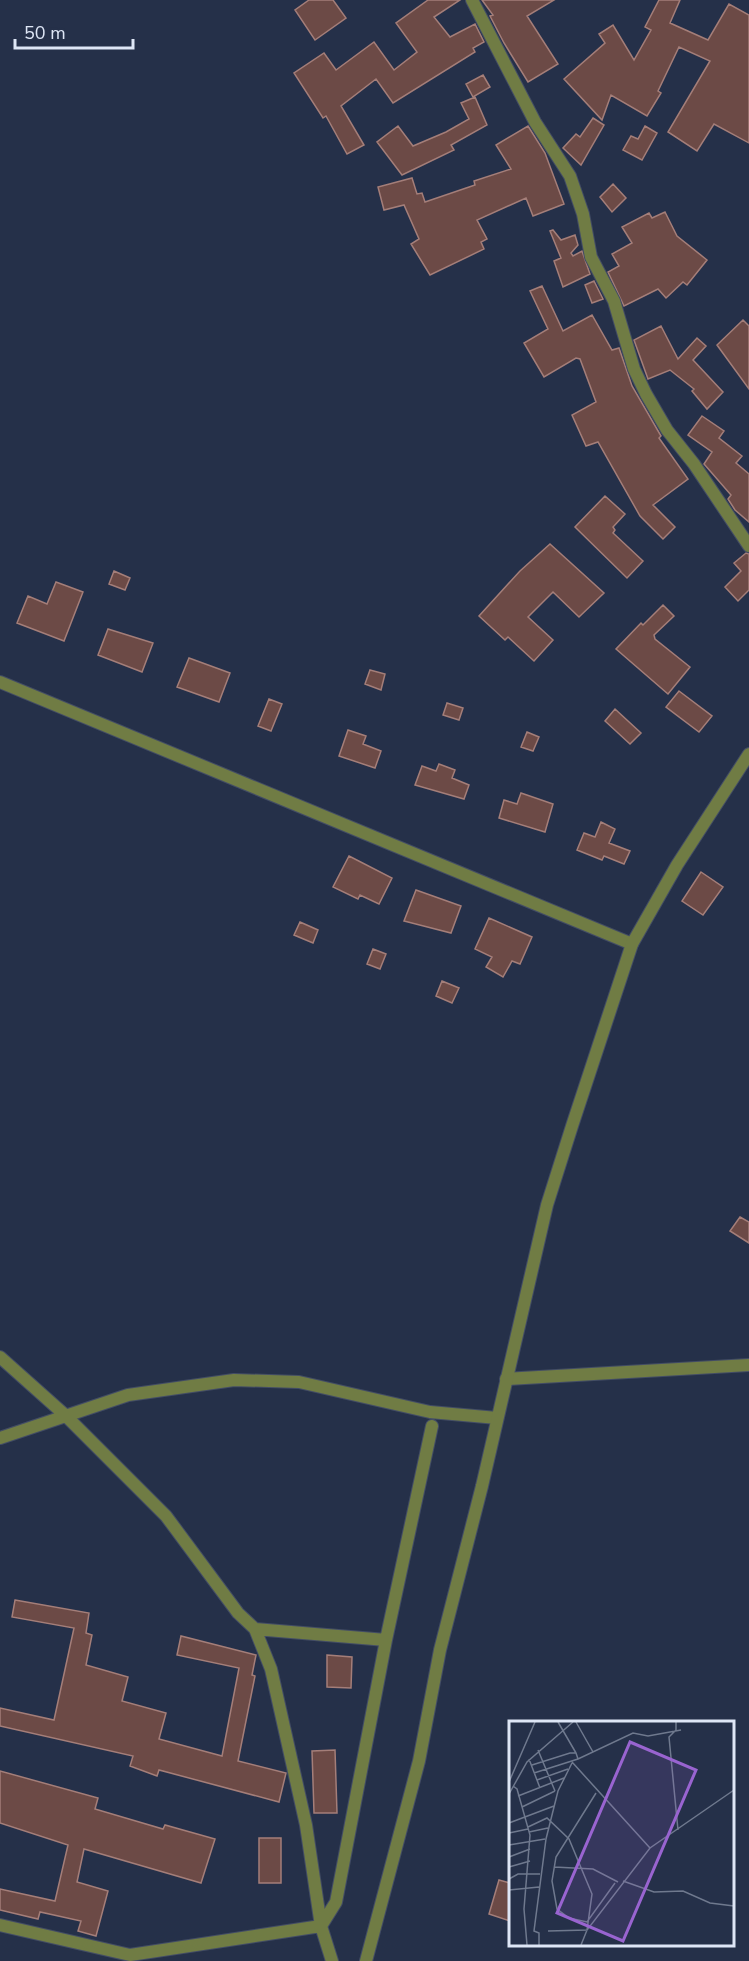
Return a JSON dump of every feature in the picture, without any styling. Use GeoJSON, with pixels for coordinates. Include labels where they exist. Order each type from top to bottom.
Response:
{"type":"FeatureCollection","features":[{"type":"Feature","properties":{"kind":"street"},"geometry":{"type":"LineString","coordinates":[[472,0],[536,122],[570,176],[583,214],[591,256],[614,301],[634,369],[646,394],[667,430],[694,464],[749,546]]}},
{"type":"Feature","properties":{"kind":"street"},"geometry":{"type":"LineString","coordinates":[[0,682],[632,944]]}},
{"type":"Feature","properties":{"kind":"street"},"geometry":{"type":"LineString","coordinates":[[366,1961],[419,1761],[440,1650],[547,1205],[632,944],[677,865],[749,754]]}},
{"type":"Feature","properties":{"kind":"street"},"geometry":{"type":"LineString","coordinates":[[0,1357],[65,1415],[166,1516],[238,1613],[255,1629],[271,1669],[292,1756],[306,1825],[321,1926],[332,1961]]}},
{"type":"Feature","properties":{"kind":"street"},"geometry":{"type":"LineString","coordinates":[[506,1379],[749,1365]]}},
{"type":"Feature","properties":{"kind":"street"},"geometry":{"type":"LineString","coordinates":[[0,1438],[128,1395],[167,1387],[234,1380],[299,1382],[430,1412],[497,1418]]}},
{"type":"Feature","properties":{"kind":"street"},"geometry":{"type":"LineString","coordinates":[[0,1925],[130,1955],[321,1926],[336,1902],[386,1640],[432,1426]]}},
{"type":"Feature","properties":{"kind":"street"},"geometry":{"type":"LineString","coordinates":[[255,1629],[386,1640]]}},
{"type":"Feature","properties":{"kind":"building"},"geometry":{"type":"Polygon","coordinates":[[[309,0],[333,0],[346,18],[315,40],[295,10],[309,0]]]}},
{"type":"Feature","properties":{"kind":"building"},"geometry":{"type":"Polygon","coordinates":[[[428,0],[460,0],[434,17],[450,37],[475,24],[484,42],[473,48],[475,52],[393,103],[376,79],[341,106],[364,145],[347,154],[326,116],[323,118],[294,73],[324,53],[336,70],[374,42],[394,70],[417,52],[396,23],[428,0]]]}},
{"type":"Feature","properties":{"kind":"building"},"geometry":{"type":"Polygon","coordinates":[[[482,0],[554,0],[527,16],[558,64],[528,82],[504,43],[490,16],[493,15],[482,0]]]}},
{"type":"Feature","properties":{"kind":"building"},"geometry":{"type":"Polygon","coordinates":[[[659,0],[680,0],[670,23],[708,40],[729,4],[749,15],[749,143],[714,124],[697,151],[668,132],[710,61],[679,47],[658,91],[661,93],[647,116],[611,95],[602,120],[564,79],[605,43],[599,34],[613,25],[634,60],[651,30],[645,27],[659,0]]]}},
{"type":"Feature","properties":{"kind":"building"},"geometry":{"type":"Polygon","coordinates":[[[483,75],[490,87],[473,97],[466,84],[483,75]]]}},
{"type":"Feature","properties":{"kind":"building"},"geometry":{"type":"Polygon","coordinates":[[[475,97],[487,125],[451,145],[454,150],[402,175],[377,142],[398,126],[413,146],[446,132],[469,119],[461,103],[475,97]]]}},
{"type":"Feature","properties":{"kind":"building"},"geometry":{"type":"Polygon","coordinates":[[[593,118],[604,125],[581,165],[563,148],[576,134],[580,137],[593,118]]]}},
{"type":"Feature","properties":{"kind":"building"},"geometry":{"type":"Polygon","coordinates":[[[528,126],[545,153],[564,204],[533,216],[526,198],[477,220],[487,239],[481,242],[484,249],[430,275],[411,244],[419,239],[404,205],[384,210],[378,187],[412,178],[417,194],[422,193],[425,202],[475,185],[474,181],[511,169],[496,145],[528,126]]]}},
{"type":"Feature","properties":{"kind":"building"},"geometry":{"type":"Polygon","coordinates":[[[645,126],[657,133],[642,160],[623,150],[631,136],[638,139],[645,126]]]}},
{"type":"Feature","properties":{"kind":"building"},"geometry":{"type":"Polygon","coordinates":[[[613,184],[626,198],[612,212],[600,197],[613,184]]]}},
{"type":"Feature","properties":{"kind":"building"},"geometry":{"type":"Polygon","coordinates":[[[665,212],[677,236],[707,260],[687,285],[683,282],[666,298],[658,289],[624,306],[608,272],[619,266],[612,254],[632,243],[622,227],[649,213],[652,218],[665,212]]]}},
{"type":"Feature","properties":{"kind":"building"},"geometry":{"type":"Polygon","coordinates":[[[553,230],[561,240],[575,235],[578,245],[571,253],[573,256],[582,251],[590,274],[563,287],[554,261],[561,258],[550,231],[553,230]]]}},
{"type":"Feature","properties":{"kind":"building"},"geometry":{"type":"Polygon","coordinates":[[[594,281],[603,299],[592,303],[585,285],[594,281]]]}},
{"type":"Feature","properties":{"kind":"building"},"geometry":{"type":"Polygon","coordinates":[[[542,286],[563,331],[592,315],[612,350],[619,348],[632,386],[661,436],[659,438],[688,479],[653,505],[675,527],[663,539],[640,516],[598,442],[586,446],[572,415],[596,402],[580,359],[576,358],[544,377],[524,343],[548,329],[530,291],[542,286]]]}},
{"type":"Feature","properties":{"kind":"building"},"geometry":{"type":"Polygon","coordinates":[[[743,320],[749,326],[749,389],[717,345],[743,320]]]}},
{"type":"Feature","properties":{"kind":"building"},"geometry":{"type":"Polygon","coordinates":[[[661,326],[678,359],[697,338],[706,346],[693,360],[723,392],[707,409],[692,391],[694,389],[670,370],[648,379],[634,340],[661,326]]]}},
{"type":"Feature","properties":{"kind":"building"},"geometry":{"type":"Polygon","coordinates":[[[702,416],[724,431],[719,438],[742,456],[736,463],[749,474],[749,522],[735,510],[728,499],[731,495],[704,464],[712,452],[688,435],[702,416]]]}},
{"type":"Feature","properties":{"kind":"building"},"geometry":{"type":"Polygon","coordinates":[[[605,496],[625,514],[613,527],[615,530],[613,533],[643,561],[627,578],[575,527],[605,496]]]}},
{"type":"Feature","properties":{"kind":"building"},"geometry":{"type":"Polygon","coordinates":[[[550,544],[604,593],[579,617],[553,592],[528,617],[553,640],[534,661],[508,637],[505,640],[479,616],[520,571],[550,544]]]}},
{"type":"Feature","properties":{"kind":"building"},"geometry":{"type":"Polygon","coordinates":[[[746,553],[749,554],[749,590],[738,601],[725,587],[741,571],[734,563],[746,553]]]}},
{"type":"Feature","properties":{"kind":"building"},"geometry":{"type":"Polygon","coordinates":[[[114,571],[130,578],[125,590],[109,584],[114,571]]]}},
{"type":"Feature","properties":{"kind":"building"},"geometry":{"type":"Polygon","coordinates":[[[56,582],[83,592],[64,641],[17,623],[28,596],[47,604],[56,582]]]}},
{"type":"Feature","properties":{"kind":"building"},"geometry":{"type":"Polygon","coordinates":[[[663,605],[674,616],[654,635],[655,639],[690,667],[668,694],[616,649],[641,623],[643,625],[663,605]]]}},
{"type":"Feature","properties":{"kind":"building"},"geometry":{"type":"Polygon","coordinates":[[[108,629],[153,643],[142,672],[98,655],[108,629]]]}},
{"type":"Feature","properties":{"kind":"building"},"geometry":{"type":"Polygon","coordinates":[[[189,658],[230,673],[219,702],[177,687],[189,658]]]}},
{"type":"Feature","properties":{"kind":"building"},"geometry":{"type":"Polygon","coordinates":[[[370,670],[385,674],[381,690],[365,684],[370,670]]]}},
{"type":"Feature","properties":{"kind":"building"},"geometry":{"type":"Polygon","coordinates":[[[679,691],[712,716],[699,732],[666,707],[679,691]]]}},
{"type":"Feature","properties":{"kind":"building"},"geometry":{"type":"Polygon","coordinates":[[[269,699],[282,704],[271,731],[258,726],[269,699]]]}},
{"type":"Feature","properties":{"kind":"building"},"geometry":{"type":"Polygon","coordinates":[[[447,703],[463,708],[459,720],[443,715],[447,703]]]}},
{"type":"Feature","properties":{"kind":"building"},"geometry":{"type":"Polygon","coordinates":[[[615,709],[641,733],[630,744],[605,721],[615,709]]]}},
{"type":"Feature","properties":{"kind":"building"},"geometry":{"type":"Polygon","coordinates":[[[348,730],[366,736],[363,744],[381,751],[375,768],[339,756],[348,730]]]}},
{"type":"Feature","properties":{"kind":"building"},"geometry":{"type":"Polygon","coordinates":[[[527,732],[539,737],[533,751],[521,747],[527,732]]]}},
{"type":"Feature","properties":{"kind":"building"},"geometry":{"type":"Polygon","coordinates":[[[439,764],[455,770],[452,778],[469,785],[464,799],[415,785],[422,766],[436,771],[439,764]]]}},
{"type":"Feature","properties":{"kind":"building"},"geometry":{"type":"Polygon","coordinates":[[[521,793],[553,804],[545,832],[499,818],[504,800],[517,804],[521,793]]]}},
{"type":"Feature","properties":{"kind":"building"},"geometry":{"type":"Polygon","coordinates":[[[601,822],[615,829],[609,843],[630,851],[624,864],[604,856],[602,860],[577,850],[584,833],[595,837],[601,822]]]}},
{"type":"Feature","properties":{"kind":"building"},"geometry":{"type":"Polygon","coordinates":[[[349,856],[392,878],[379,904],[360,895],[358,899],[333,887],[349,856]]]}},
{"type":"Feature","properties":{"kind":"building"},"geometry":{"type":"Polygon","coordinates":[[[701,872],[723,887],[703,915],[682,901],[701,872]]]}},
{"type":"Feature","properties":{"kind":"building"},"geometry":{"type":"Polygon","coordinates":[[[416,890],[461,906],[451,933],[404,921],[416,890]]]}},
{"type":"Feature","properties":{"kind":"building"},"geometry":{"type":"Polygon","coordinates":[[[489,918],[532,937],[520,964],[512,961],[503,977],[486,967],[492,957],[475,949],[489,918]]]}},
{"type":"Feature","properties":{"kind":"building"},"geometry":{"type":"Polygon","coordinates":[[[300,922],[318,930],[313,943],[294,935],[300,922]]]}},
{"type":"Feature","properties":{"kind":"building"},"geometry":{"type":"Polygon","coordinates":[[[373,949],[386,954],[380,969],[367,964],[373,949]]]}},
{"type":"Feature","properties":{"kind":"building"},"geometry":{"type":"Polygon","coordinates":[[[442,981],[459,988],[452,1003],[436,996],[442,981]]]}},
{"type":"Feature","properties":{"kind":"building"},"geometry":{"type":"Polygon","coordinates":[[[740,1217],[749,1222],[749,1243],[730,1231],[740,1217]]]}},
{"type":"Feature","properties":{"kind":"building"},"geometry":{"type":"Polygon","coordinates":[[[15,1600],[89,1613],[86,1633],[92,1635],[86,1665],[128,1677],[122,1701],[166,1713],[159,1739],[222,1756],[239,1668],[177,1655],[181,1636],[256,1655],[252,1675],[255,1676],[238,1761],[286,1773],[279,1802],[159,1770],[157,1776],[130,1766],[133,1756],[0,1726],[0,1708],[54,1720],[74,1628],[12,1617],[15,1600]]]}},
{"type":"Feature","properties":{"kind":"building"},"geometry":{"type":"Polygon","coordinates":[[[327,1655],[352,1657],[351,1688],[327,1687],[327,1655]]]}},
{"type":"Feature","properties":{"kind":"building"},"geometry":{"type":"Polygon","coordinates":[[[335,1750],[337,1813],[314,1813],[312,1751],[335,1750]]]}},
{"type":"Feature","properties":{"kind":"building"},"geometry":{"type":"Polygon","coordinates":[[[0,1771],[98,1798],[95,1809],[163,1829],[165,1825],[215,1839],[201,1883],[84,1849],[77,1882],[108,1891],[96,1936],[78,1931],[81,1921],[40,1912],[38,1919],[0,1910],[0,1889],[55,1901],[68,1845],[0,1823],[0,1771]]]}},
{"type":"Feature","properties":{"kind":"building"},"geometry":{"type":"Polygon","coordinates":[[[259,1838],[281,1838],[281,1883],[259,1883],[259,1838]]]}},
{"type":"Feature","properties":{"kind":"building"},"geometry":{"type":"Polygon","coordinates":[[[499,1880],[509,1883],[509,1921],[489,1914],[499,1880]]]}}]}
